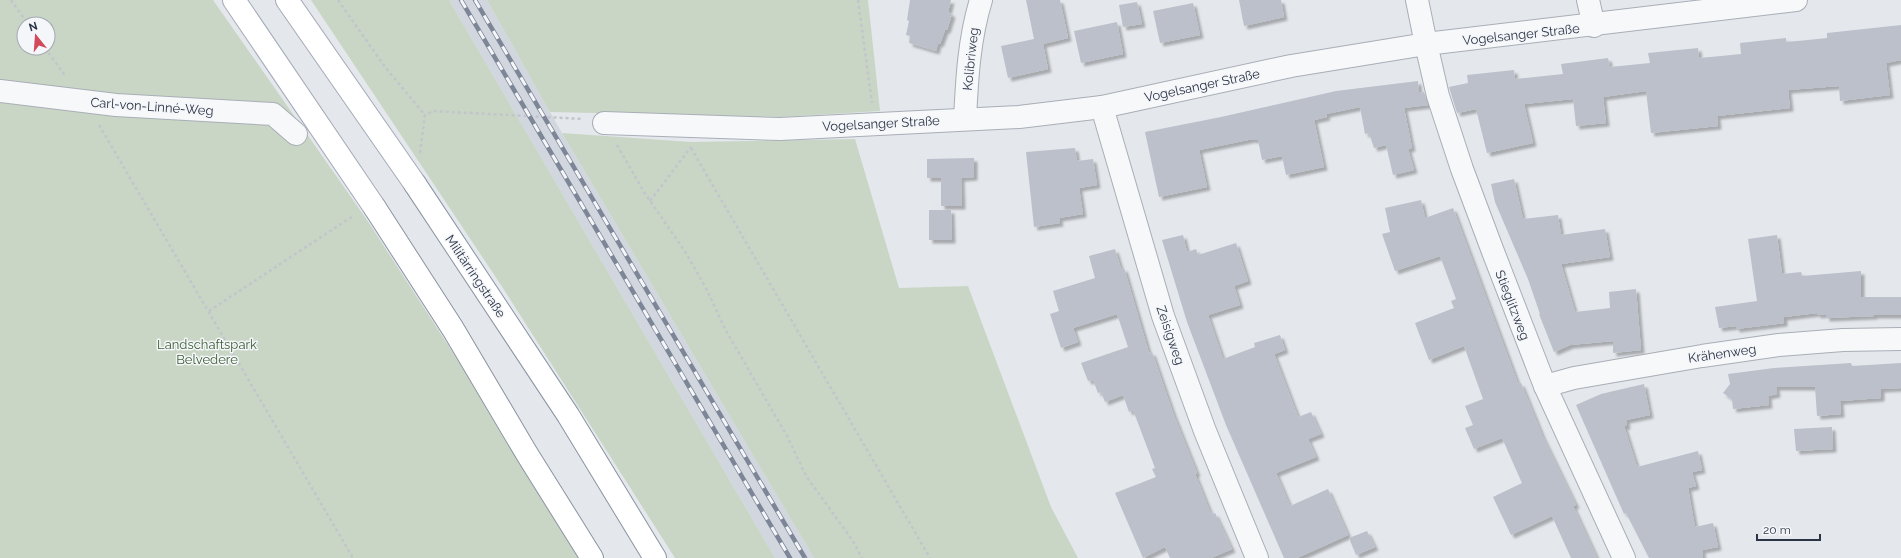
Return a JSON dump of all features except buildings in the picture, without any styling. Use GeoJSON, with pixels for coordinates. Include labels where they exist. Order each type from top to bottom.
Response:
{"type":"FeatureCollection","features":[{"type":"Feature","properties":{"kind":"main road"},"geometry":{"type":"LineString","coordinates":[[234,0],[375,208],[454,329],[527,454],[592,558]]}},
{"type":"Feature","properties":{"kind":"main road","name":"Militärringstraße"},"geometry":{"type":"LineString","coordinates":[[286,0],[415,184],[568,415],[655,558]]}},
{"type":"Feature","properties":{"kind":"street","name":"Kolibriweg"},"geometry":{"type":"LineString","coordinates":[[965,119],[968,65],[975,19],[981,0]]}},
{"type":"Feature","properties":{"kind":"street","name":"Stieglitzweg"},"geometry":{"type":"LineString","coordinates":[[1417,0],[1438,96],[1462,169],[1545,386],[1624,558]]}},
{"type":"Feature","properties":{"kind":"street"},"geometry":{"type":"LineString","coordinates":[[1588,0],[1594,26]]}},
{"type":"Feature","properties":{"kind":"street","name":"Vogelsanger Straße"},"geometry":{"type":"LineString","coordinates":[[604,123],[780,129],[875,123],[1019,117],[1102,106],[1291,66],[1426,44],[1594,26],[1753,2],[1796,0]]}},
{"type":"Feature","properties":{"kind":"street","name":"Carl-von-Linné-Weg"},"geometry":{"type":"LineString","coordinates":[[0,91],[116,105],[273,114],[296,134]]}},
{"type":"Feature","properties":{"kind":"street","name":"Zeisigweg"},"geometry":{"type":"LineString","coordinates":[[1102,106],[1163,316],[1205,431],[1257,558]]}},
{"type":"Feature","properties":{"kind":"street","name":"Krähenweg"},"geometry":{"type":"LineString","coordinates":[[1545,386],[1588,375],[1779,345],[1843,340],[1901,339]]}},
{"type":"Feature","properties":{"kind":"path"},"geometry":{"type":"LineString","coordinates":[[11,0],[22,16]]}},
{"type":"Feature","properties":{"kind":"path"},"geometry":{"type":"LineString","coordinates":[[338,0],[385,67],[425,115]]}},
{"type":"Feature","properties":{"kind":"path"},"geometry":{"type":"LineString","coordinates":[[858,0],[875,123]]}},
{"type":"Feature","properties":{"kind":"path"},"geometry":{"type":"LineString","coordinates":[[51,56],[96,119],[210,311],[353,558]]}},
{"type":"Feature","properties":{"kind":"path"},"geometry":{"type":"LineString","coordinates":[[433,111],[543,116],[604,123],[650,201],[686,253],[707,290],[725,329],[787,436],[806,476],[853,541],[862,558]]}},
{"type":"Feature","properties":{"kind":"path"},"geometry":{"type":"LineString","coordinates":[[691,125],[691,148],[930,558]]}},
{"type":"Feature","properties":{"kind":"path"},"geometry":{"type":"LineString","coordinates":[[650,201],[691,148]]}},
{"type":"Feature","properties":{"kind":"path"},"geometry":{"type":"LineString","coordinates":[[210,311],[353,216]]}},
{"type":"Feature","properties":{"kind":"shaded area"},"geometry":{"type":"Polygon","coordinates":[[[449,0],[487,0],[562,133],[814,558],[775,558],[449,0]]]}},
{"type":"Feature","properties":{"kind":"green space","name":"Landschaftspark Belvedere"},"geometry":{"type":"Polygon","coordinates":[[[0,0],[213,0],[367,220],[586,558],[0,558],[0,0]]]}},
{"type":"Feature","properties":{"kind":"green space"},"geometry":{"type":"Polygon","coordinates":[[[311,0],[449,0],[775,558],[675,558],[501,285],[311,0]]]}},
{"type":"Feature","properties":{"kind":"green space"},"geometry":{"type":"Polygon","coordinates":[[[487,0],[868,0],[880,111],[781,117],[550,112],[487,0]]]}},
{"type":"Feature","properties":{"kind":"green space"},"geometry":{"type":"Polygon","coordinates":[[[562,133],[691,142],[855,139],[899,288],[968,286],[1051,507],[1078,558],[814,558],[562,133]]]}},
{"type":"Feature","properties":{"kind":"railway"},"geometry":{"type":"LineString","coordinates":[[461,0],[790,558]]}},
{"type":"Feature","properties":{"kind":"railway"},"geometry":{"type":"LineString","coordinates":[[475,0],[805,558]]}}]}
